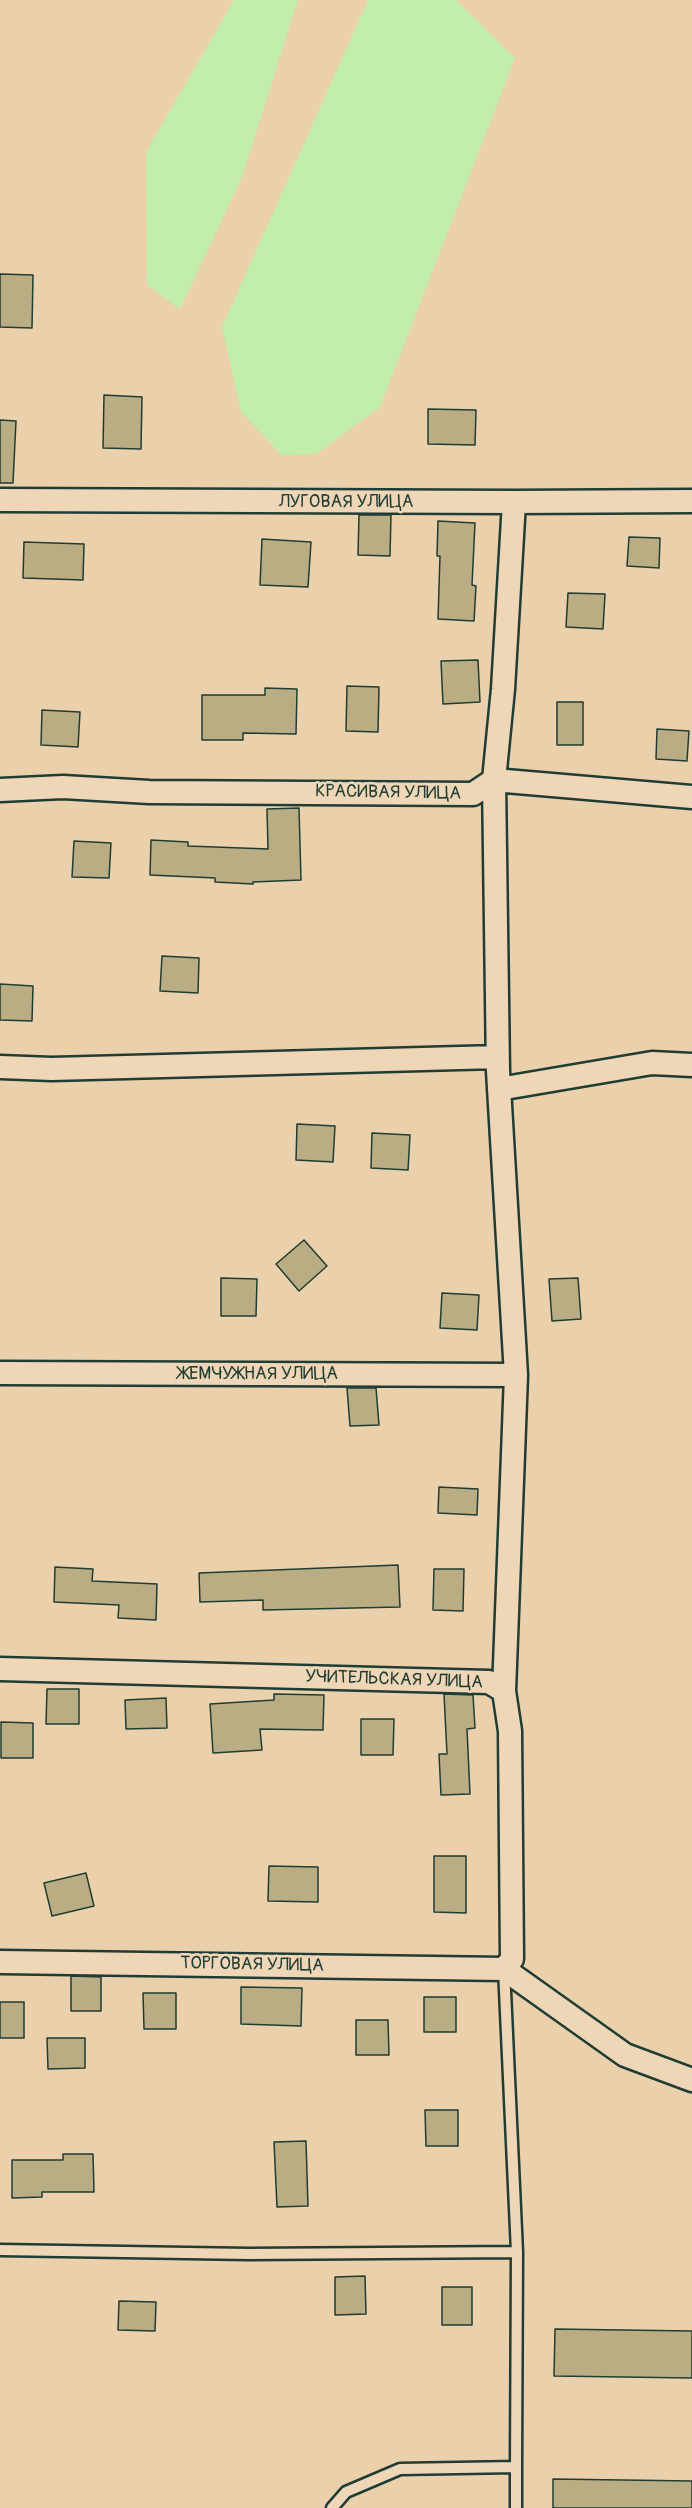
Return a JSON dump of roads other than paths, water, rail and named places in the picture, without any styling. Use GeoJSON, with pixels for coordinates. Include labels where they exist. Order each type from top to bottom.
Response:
{"type":"FeatureCollection","features":[{"type":"Feature","properties":{"kind":"street","name":"ЛУГОВАЯ УЛИЦА"},"geometry":{"type":"LineString","coordinates":[[0,500],[692,501]]}},
{"type":"Feature","properties":{"kind":"street"},"geometry":{"type":"LineString","coordinates":[[504,1691],[516,1375],[497,1058],[494,780],[503,689],[514,502]]}},
{"type":"Feature","properties":{"kind":"street"},"geometry":{"type":"LineString","coordinates":[[494,780],[692,797]]}},
{"type":"Feature","properties":{"kind":"street","name":"КРАСИВАЯ УЛИЦА"},"geometry":{"type":"LineString","coordinates":[[0,790],[63,787],[149,792],[473,794],[494,780]]}},
{"type":"Feature","properties":{"kind":"street"},"geometry":{"type":"LineString","coordinates":[[0,1067],[64,1068],[497,1058]]}},
{"type":"Feature","properties":{"kind":"street"},"geometry":{"type":"LineString","coordinates":[[499,1089],[652,1063],[692,1065]]}},
{"type":"Feature","properties":{"kind":"street","name":"ЖЕМЧУЖНАЯ УЛИЦА"},"geometry":{"type":"LineString","coordinates":[[0,1373],[516,1375]]}},
{"type":"Feature","properties":{"kind":"street","name":"УЧИТЕЛЬСКАЯ УЛИЦА"},"geometry":{"type":"LineString","coordinates":[[0,1669],[489,1682],[504,1691],[510,1731],[512,1959],[504,1969]]}},
{"type":"Feature","properties":{"kind":"street","name":"ТОРГОВАЯ УЛИЦА"},"geometry":{"type":"LineString","coordinates":[[0,1962],[504,1969]]}},
{"type":"Feature","properties":{"kind":"street"},"geometry":{"type":"LineString","coordinates":[[504,1969],[625,2055],[692,2080]]}},
{"type":"Feature","properties":{"kind":"lane"},"geometry":{"type":"LineString","coordinates":[[504,1969],[517,2252],[516,2508]]}},
{"type":"Feature","properties":{"kind":"lane"},"geometry":{"type":"LineString","coordinates":[[0,2250],[249,2254],[517,2252]]}},
{"type":"Feature","properties":{"kind":"lane"},"geometry":{"type":"LineString","coordinates":[[332,2508],[346,2492],[400,2469],[516,2467]]}}]}
